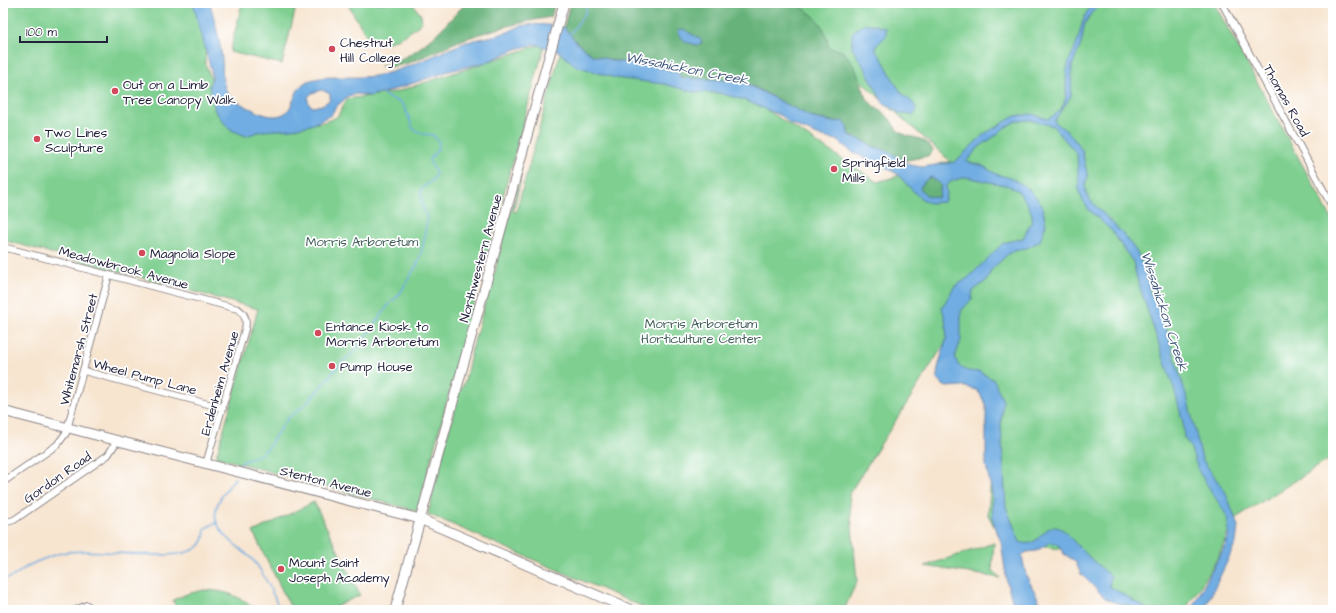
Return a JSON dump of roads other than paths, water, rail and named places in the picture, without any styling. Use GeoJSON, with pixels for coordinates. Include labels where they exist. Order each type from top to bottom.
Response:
{"type":"FeatureCollection","features":[{"type":"Feature","properties":{"kind":"street","name":"Northwestern Avenue"},"geometry":{"type":"LineString","coordinates":[[395,610],[564,3]]}},
{"type":"Feature","properties":{"kind":"street","name":"Thomas Road"},"geometry":{"type":"LineString","coordinates":[[1222,3],[1333,208]]}},
{"type":"Feature","properties":{"kind":"street","name":"Meadowbrook Avenue"},"geometry":{"type":"LineString","coordinates":[[3,247],[238,309]]}},
{"type":"Feature","properties":{"kind":"street","name":"Whitemarsh Street"},"geometry":{"type":"LineString","coordinates":[[3,482],[57,445],[68,428],[109,275]]}},
{"type":"Feature","properties":{"kind":"street","name":"Erdenheim Avenue"},"geometry":{"type":"LineString","coordinates":[[206,464],[245,329],[245,316],[238,309]]}},
{"type":"Feature","properties":{"kind":"street","name":"Wheel Pump Lane"},"geometry":{"type":"LineString","coordinates":[[84,371],[223,408]]}},
{"type":"Feature","properties":{"kind":"street","name":"Stenton Avenue"},"geometry":{"type":"LineString","coordinates":[[3,411],[117,442],[420,519],[631,610]]}},
{"type":"Feature","properties":{"kind":"street","name":"Gordon Road"},"geometry":{"type":"LineString","coordinates":[[3,523],[14,520],[108,454],[117,442]]}},
{"type":"Feature","properties":{"kind":"street"},"geometry":{"type":"LineString","coordinates":[[76,610],[87,605],[93,610]]}},
{"type":"Feature","properties":{"kind":"water"},"geometry":{"type":"Polygon","coordinates":[[[193,3],[210,3],[220,45],[223,80],[227,92],[232,98],[243,105],[270,116],[281,115],[286,112],[290,108],[300,87],[311,80],[327,77],[362,77],[380,75],[412,65],[464,43],[503,34],[521,26],[539,24],[559,26],[564,27],[577,43],[592,55],[619,62],[641,62],[677,72],[682,78],[741,81],[813,118],[833,122],[843,121],[847,126],[848,133],[853,138],[860,139],[872,146],[888,151],[910,165],[922,167],[955,162],[984,134],[1015,116],[1032,114],[1048,119],[1056,114],[1062,108],[1065,101],[1068,65],[1084,18],[1091,7],[1102,3],[1092,12],[1085,23],[1081,44],[1072,66],[1071,96],[1054,121],[1070,134],[1082,150],[1088,178],[1085,184],[1086,193],[1091,201],[1126,237],[1136,251],[1144,267],[1151,296],[1158,303],[1188,401],[1202,459],[1226,493],[1238,526],[1236,543],[1204,610],[1191,610],[1226,544],[1229,533],[1227,516],[1199,472],[1190,446],[1184,438],[1183,423],[1175,392],[1137,279],[1133,262],[1113,232],[1089,210],[1083,201],[1079,192],[1077,154],[1053,126],[1030,120],[1016,121],[979,147],[966,162],[981,165],[996,174],[1013,179],[1026,187],[1042,205],[1046,224],[1040,241],[1027,248],[1014,250],[1007,255],[991,270],[987,280],[973,291],[972,299],[961,311],[961,340],[955,357],[958,365],[967,371],[980,372],[994,380],[1003,401],[1001,424],[1006,507],[1020,542],[1027,544],[1033,542],[1046,530],[1051,528],[1056,527],[1063,530],[1088,556],[1111,576],[1109,586],[1149,610],[1135,610],[1131,605],[1119,604],[1105,598],[1081,574],[1075,561],[1064,554],[1058,545],[1051,542],[1036,551],[1027,552],[1022,556],[1026,575],[1044,610],[1015,610],[1007,583],[1001,542],[993,521],[992,493],[986,465],[986,405],[977,390],[963,386],[947,387],[942,385],[937,378],[939,364],[947,336],[942,308],[954,287],[968,278],[1003,243],[1023,238],[1032,221],[1032,214],[1027,203],[1018,191],[1009,186],[966,177],[952,181],[946,186],[947,194],[944,202],[927,202],[919,197],[897,174],[852,152],[837,140],[822,137],[789,123],[782,116],[744,100],[719,93],[693,92],[664,84],[615,78],[576,66],[558,51],[536,44],[516,49],[487,62],[449,71],[390,91],[370,96],[357,94],[348,96],[336,107],[331,115],[311,125],[292,129],[261,131],[246,136],[229,129],[215,111],[209,86],[212,78],[193,3]],[[322,90],[309,96],[309,104],[313,107],[322,105],[330,100],[330,94],[322,90]],[[931,177],[924,182],[920,189],[926,195],[937,198],[939,197],[941,185],[931,177]]]}},
{"type":"Feature","properties":{"kind":"water"},"geometry":{"type":"Polygon","coordinates":[[[865,24],[886,28],[886,36],[876,46],[876,51],[898,88],[915,106],[916,112],[913,115],[900,114],[883,103],[866,70],[852,48],[852,34],[857,28],[865,24]]]}},
{"type":"Feature","properties":{"kind":"water"},"geometry":{"type":"Polygon","coordinates":[[[683,29],[700,39],[702,43],[698,45],[688,43],[682,39],[678,30],[683,29]]]}},
{"type":"Feature","properties":{"kind":"waterway"},"geometry":{"type":"LineString","coordinates":[[570,34],[586,12],[586,3]]}},
{"type":"Feature","properties":{"kind":"waterway"},"geometry":{"type":"LineString","coordinates":[[239,466],[242,462],[259,455],[268,448],[288,418],[308,402],[339,365],[354,352],[390,303],[399,295],[419,261],[424,241],[427,218],[422,205],[421,190],[425,185],[434,179],[436,173],[429,160],[438,149],[439,142],[433,135],[423,134],[413,129],[402,103],[387,97],[382,93]]}},
{"type":"Feature","properties":{"kind":"waterway"},"geometry":{"type":"LineString","coordinates":[[235,478],[218,502],[215,515],[217,523],[226,537],[256,563],[268,583],[280,610]]}},
{"type":"Feature","properties":{"kind":"waterway"},"geometry":{"type":"LineString","coordinates":[[3,579],[14,576],[26,567],[38,561],[61,553],[94,551],[155,555],[174,554],[189,551],[202,543],[206,528],[217,522]]}},
{"type":"Feature","properties":{"kind":"place","name":"Chestnut Hill College"},"geometry":{"type":"Point","coordinates":[332,49]}},
{"type":"Feature","properties":{"kind":"place","name":"Out on a Limb Tree Canopy Walk"},"geometry":{"type":"Point","coordinates":[115,91]}},
{"type":"Feature","properties":{"kind":"place","name":"Two Lines Sculpture"},"geometry":{"type":"Point","coordinates":[37,139]}},
{"type":"Feature","properties":{"kind":"place","name":"Springfield Mills"},"geometry":{"type":"Point","coordinates":[834,169]}},
{"type":"Feature","properties":{"kind":"place","name":"Magnolia Slope"},"geometry":{"type":"Point","coordinates":[142,253]}},
{"type":"Feature","properties":{"kind":"place","name":"Entance Kiosk to Morris Arboretum"},"geometry":{"type":"Point","coordinates":[318,333]}},
{"type":"Feature","properties":{"kind":"place","name":"Pump House"},"geometry":{"type":"Point","coordinates":[332,366]}},
{"type":"Feature","properties":{"kind":"place","name":"Mount Saint Joseph Academy"},"geometry":{"type":"Point","coordinates":[281,569]}},
{"type":"Feature","properties":{"kind":"water label","name":"Wissahickon Creek"},"geometry":{"type":"Point","coordinates":[687,68]}},
{"type":"Feature","properties":{"kind":"water label","name":"Wissahickon Creek"},"geometry":{"type":"Point","coordinates":[1165,311]}},
{"type":"Feature","properties":{"kind":"park label","name":"Morris Arboretum"},"geometry":{"type":"Point","coordinates":[362,241]}},
{"type":"Feature","properties":{"kind":"park label","name":"Morris Arboretum Horticulture Center"},"geometry":{"type":"Point","coordinates":[701,330]}}]}
